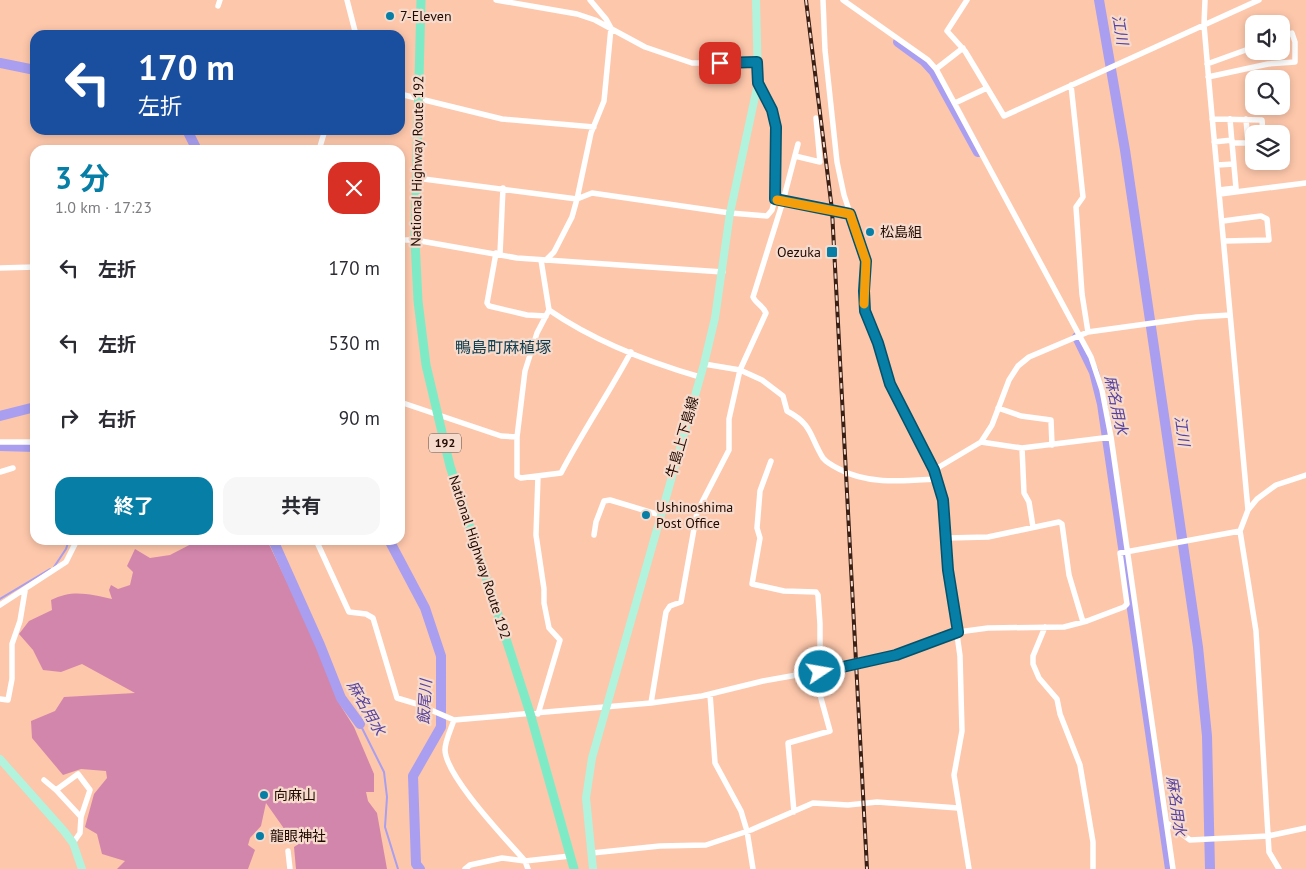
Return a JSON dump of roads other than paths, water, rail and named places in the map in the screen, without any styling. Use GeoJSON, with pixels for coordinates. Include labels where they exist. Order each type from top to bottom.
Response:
{"type":"FeatureCollection","features":[{"type":"Feature","properties":{"kind":"highway","name":"National Highway Route 192"},"geometry":{"type":"LineString","coordinates":[[421,0],[415,240],[418,302],[426,365],[450,466],[534,713],[574,869]]}},
{"type":"Feature","properties":{"kind":"main road","name":"牛島上下島線"},"geometry":{"type":"LineString","coordinates":[[593,869],[586,798],[592,758],[704,364],[723,272],[730,213],[748,138],[758,83],[756,0]]}},
{"type":"Feature","properties":{"kind":"main road"},"geometry":{"type":"LineString","coordinates":[[0,760],[73,843],[82,869]]}},
{"type":"Feature","properties":{"kind":"street"},"geometry":{"type":"LineString","coordinates":[[347,0],[355,30]]}},
{"type":"Feature","properties":{"kind":"street"},"geometry":{"type":"LineString","coordinates":[[496,0],[576,14],[596,20],[645,47],[692,63],[757,62]]}},
{"type":"Feature","properties":{"kind":"street"},"geometry":{"type":"LineString","coordinates":[[590,0],[611,28],[604,101],[591,133],[572,216],[558,243],[544,260],[547,313],[537,333],[525,371],[516,437],[517,476],[521,478],[561,473],[586,425],[604,403],[631,352]]}},
{"type":"Feature","properties":{"kind":"street"},"geometry":{"type":"LineString","coordinates":[[823,0],[824,50],[837,162],[844,195],[866,261],[865,311],[878,343],[890,384],[934,470],[943,500],[948,570],[958,632],[962,731],[954,775],[969,869]]}},
{"type":"Feature","properties":{"kind":"street"},"geometry":{"type":"LineString","coordinates":[[843,0],[928,60],[936,69],[1100,381],[1173,869]]}},
{"type":"Feature","properties":{"kind":"street"},"geometry":{"type":"LineString","coordinates":[[967,0],[947,31],[962,48],[1004,116],[1259,0]]}},
{"type":"Feature","properties":{"kind":"street"},"geometry":{"type":"LineString","coordinates":[[1204,0],[1208,77],[1248,510]]}},
{"type":"Feature","properties":{"kind":"street"},"geometry":{"type":"LineString","coordinates":[[1208,77],[1268,64],[1295,62],[1295,42],[1292,34],[1290,35]]}},
{"type":"Feature","properties":{"kind":"street"},"geometry":{"type":"LineString","coordinates":[[936,69],[962,48]]}},
{"type":"Feature","properties":{"kind":"street"},"geometry":{"type":"LineString","coordinates":[[1207,64],[1245,50]]}},
{"type":"Feature","properties":{"kind":"street"},"geometry":{"type":"LineString","coordinates":[[416,178],[577,199],[592,193],[730,213],[767,216],[772,210],[775,199],[776,127],[772,110],[758,83]]}},
{"type":"Feature","properties":{"kind":"street"},"geometry":{"type":"LineString","coordinates":[[1071,85],[1083,197],[1076,207],[1082,294],[1088,332]]}},
{"type":"Feature","properties":{"kind":"street"},"geometry":{"type":"LineString","coordinates":[[955,104],[986,88]]}},
{"type":"Feature","properties":{"kind":"street"},"geometry":{"type":"LineString","coordinates":[[405,95],[502,119],[594,127]]}},
{"type":"Feature","properties":{"kind":"street"},"geometry":{"type":"LineString","coordinates":[[795,156],[820,162],[816,118]]}},
{"type":"Feature","properties":{"kind":"street"},"geometry":{"type":"LineString","coordinates":[[1212,119],[1262,120],[1262,125]]}},
{"type":"Feature","properties":{"kind":"street"},"geometry":{"type":"LineString","coordinates":[[1220,192],[1236,188],[1230,119]]}},
{"type":"Feature","properties":{"kind":"street"},"geometry":{"type":"LineString","coordinates":[[1246,119],[1247,125]]}},
{"type":"Feature","properties":{"kind":"street"},"geometry":{"type":"LineString","coordinates":[[1214,142],[1245,143]]}},
{"type":"Feature","properties":{"kind":"street"},"geometry":{"type":"LineString","coordinates":[[651,703],[666,612],[670,606],[682,602],[697,512],[729,450],[729,420],[740,370],[766,312],[764,307],[755,302],[753,297],[783,201],[798,144]]}},
{"type":"Feature","properties":{"kind":"street"},"geometry":{"type":"LineString","coordinates":[[1217,165],[1234,164]]}},
{"type":"Feature","properties":{"kind":"street"},"geometry":{"type":"LineString","coordinates":[[1220,192],[1306,183]]}},
{"type":"Feature","properties":{"kind":"street"},"geometry":{"type":"LineString","coordinates":[[503,188],[498,253],[487,303],[489,306],[528,315],[547,313],[660,366],[700,377]]}},
{"type":"Feature","properties":{"kind":"street"},"geometry":{"type":"LineString","coordinates":[[775,199],[850,214]]}},
{"type":"Feature","properties":{"kind":"street"},"geometry":{"type":"LineString","coordinates":[[1222,221],[1261,216],[1267,219],[1269,240],[1224,241]]}},
{"type":"Feature","properties":{"kind":"street"},"geometry":{"type":"LineString","coordinates":[[405,240],[544,260],[723,272]]}},
{"type":"Feature","properties":{"kind":"street"},"geometry":{"type":"LineString","coordinates":[[0,268],[30,267]]}},
{"type":"Feature","properties":{"kind":"street"},"geometry":{"type":"LineString","coordinates":[[934,470],[981,442],[992,425],[1009,380],[1018,366],[1029,357],[1088,332],[1166,321],[1230,315]]}},
{"type":"Feature","properties":{"kind":"street"},"geometry":{"type":"LineString","coordinates":[[704,364],[740,370],[762,380],[783,396],[787,411],[803,420],[824,458],[830,464],[856,477],[877,481],[937,478]]}},
{"type":"Feature","properties":{"kind":"street"},"geometry":{"type":"LineString","coordinates":[[405,404],[501,436],[516,437]]}},
{"type":"Feature","properties":{"kind":"street"},"geometry":{"type":"LineString","coordinates":[[998,408],[1021,416],[1051,420],[1052,445]]}},
{"type":"Feature","properties":{"kind":"street"},"geometry":{"type":"LineString","coordinates":[[981,442],[1022,448],[1109,438]]}},
{"type":"Feature","properties":{"kind":"street"},"geometry":{"type":"LineString","coordinates":[[0,442],[30,442]]}},
{"type":"Feature","properties":{"kind":"street"},"geometry":{"type":"LineString","coordinates":[[1022,448],[1024,494],[1029,502],[1032,527]]}},
{"type":"Feature","properties":{"kind":"street"},"geometry":{"type":"LineString","coordinates":[[771,461],[760,491],[757,528],[760,538],[752,584],[784,591],[816,592],[818,595],[817,673],[830,731],[788,743],[794,812]]}},
{"type":"Feature","properties":{"kind":"street"},"geometry":{"type":"LineString","coordinates":[[0,472],[13,468]]}},
{"type":"Feature","properties":{"kind":"street"},"geometry":{"type":"LineString","coordinates":[[1280,869],[1269,852],[1256,630],[1240,531],[1248,510],[1256,499],[1276,485],[1306,475]]}},
{"type":"Feature","properties":{"kind":"street"},"geometry":{"type":"LineString","coordinates":[[534,713],[560,640],[549,628],[544,602],[544,589],[536,535],[538,476]]}},
{"type":"Feature","properties":{"kind":"street"},"geometry":{"type":"LineString","coordinates":[[594,535],[604,501],[610,500],[660,514]]}},
{"type":"Feature","properties":{"kind":"street"},"geometry":{"type":"LineString","coordinates":[[946,538],[988,537],[1059,522],[1062,524],[1069,575],[1082,622]]}},
{"type":"Feature","properties":{"kind":"street"},"geometry":{"type":"LineString","coordinates":[[318,545],[349,612],[366,614],[373,618],[397,698],[420,705],[453,719],[651,703],[710,694],[763,681],[817,673],[896,655],[958,632],[988,628],[1064,627],[1124,607],[1127,604],[1120,553],[1240,531]]}},
{"type":"Feature","properties":{"kind":"street"},"geometry":{"type":"LineString","coordinates":[[0,605],[25,591],[66,562],[74,545]]}},
{"type":"Feature","properties":{"kind":"street"},"geometry":{"type":"LineString","coordinates":[[0,699],[8,700],[12,679],[12,644],[20,621],[25,591]]}},
{"type":"Feature","properties":{"kind":"street"},"geometry":{"type":"LineString","coordinates":[[1044,627],[1036,644],[1033,664],[1039,678],[1058,699],[1060,714],[1080,765],[1093,842],[1093,869]]}},
{"type":"Feature","properties":{"kind":"street"},"geometry":{"type":"LineString","coordinates":[[710,694],[715,763],[741,811],[747,831],[753,869]]}},
{"type":"Feature","properties":{"kind":"street"},"geometry":{"type":"LineString","coordinates":[[453,719],[445,748],[447,762],[473,800],[525,861],[528,869]]}},
{"type":"Feature","properties":{"kind":"street"},"geometry":{"type":"LineString","coordinates":[[56,790],[78,774],[90,790],[81,817],[80,834],[73,843]]}},
{"type":"Feature","properties":{"kind":"street"},"geometry":{"type":"LineString","coordinates":[[44,780],[81,817]]}},
{"type":"Feature","properties":{"kind":"street"},"geometry":{"type":"LineString","coordinates":[[592,853],[660,846],[706,845],[747,831],[813,803],[848,805],[877,802],[958,808]]}},
{"type":"Feature","properties":{"kind":"street"},"geometry":{"type":"LineString","coordinates":[[1167,823],[1186,840],[1268,836],[1306,828]]}},
{"type":"Feature","properties":{"kind":"street"},"geometry":{"type":"LineString","coordinates":[[288,851],[290,869]]}},
{"type":"Feature","properties":{"kind":"street"},"geometry":{"type":"LineString","coordinates":[[465,869],[470,865],[502,858],[525,861],[570,856]]}},
{"type":"Feature","properties":{"kind":"waterway","name":"江川"},"geometry":{"type":"LineString","coordinates":[[1099,0],[1125,150],[1198,647],[1207,736],[1210,869]]}},
{"type":"Feature","properties":{"kind":"waterway","name":"麻名用水"},"geometry":{"type":"LineString","coordinates":[[898,42],[924,61],[934,72],[978,152]]}},
{"type":"Feature","properties":{"kind":"waterway","name":"飯尾川"},"geometry":{"type":"LineString","coordinates":[[0,63],[30,69]]}},
{"type":"Feature","properties":{"kind":"waterway","name":"飯尾川"},"geometry":{"type":"LineString","coordinates":[[190,135],[194,145]]}},
{"type":"Feature","properties":{"kind":"waterway","name":"麻名用水"},"geometry":{"type":"LineString","coordinates":[[1077,337],[1094,372],[1102,404],[1170,869]]}},
{"type":"Feature","properties":{"kind":"waterway"},"geometry":{"type":"LineString","coordinates":[[0,416],[30,408]]}},
{"type":"Feature","properties":{"kind":"waterway","name":"麻名用水"},"geometry":{"type":"LineString","coordinates":[[0,446],[30,447]]}},
{"type":"Feature","properties":{"kind":"waterway"},"geometry":{"type":"LineString","coordinates":[[54,567],[67,545]]}},
{"type":"Feature","properties":{"kind":"waterway","name":"麻名用水"},"geometry":{"type":"LineString","coordinates":[[275,545],[320,645],[341,698],[360,724]]}},
{"type":"Feature","properties":{"kind":"waterway","name":"飯尾川"},"geometry":{"type":"LineString","coordinates":[[392,545],[425,608],[441,656],[441,727],[413,776],[416,864],[420,869]]}},
{"type":"Feature","properties":{"kind":"waterway"},"geometry":{"type":"LineString","coordinates":[[0,599],[50,569]]}},
{"type":"Feature","properties":{"kind":"waterway","name":"麻名用水"},"geometry":{"type":"LineString","coordinates":[[360,724],[384,772],[387,797],[385,827],[398,869]]}},
{"type":"Feature","properties":{"kind":"railway"},"geometry":{"type":"LineString","coordinates":[[806,0],[832,210],[867,869]]}},
{"type":"Feature","properties":{"kind":"place","name":"7-Eleven"},"geometry":{"type":"Point","coordinates":[390,16]}},
{"type":"Feature","properties":{"kind":"place","name":"松島組"},"geometry":{"type":"Point","coordinates":[870,232]}},
{"type":"Feature","properties":{"kind":"place","name":"Oezuka"},"geometry":{"type":"Point","coordinates":[832,252]}},
{"type":"Feature","properties":{"kind":"place","name":"Ushinoshima Post Office"},"geometry":{"type":"Point","coordinates":[646,515]}},
{"type":"Feature","properties":{"kind":"place","name":"向麻山"},"geometry":{"type":"Point","coordinates":[264,795]}},
{"type":"Feature","properties":{"kind":"place","name":"龍眼神社"},"geometry":{"type":"Point","coordinates":[260,836]}},
{"type":"Feature","properties":{"kind":"district","name":"鴨島町麻植塚"},"geometry":{"type":"Point","coordinates":[503,347]}}]}
